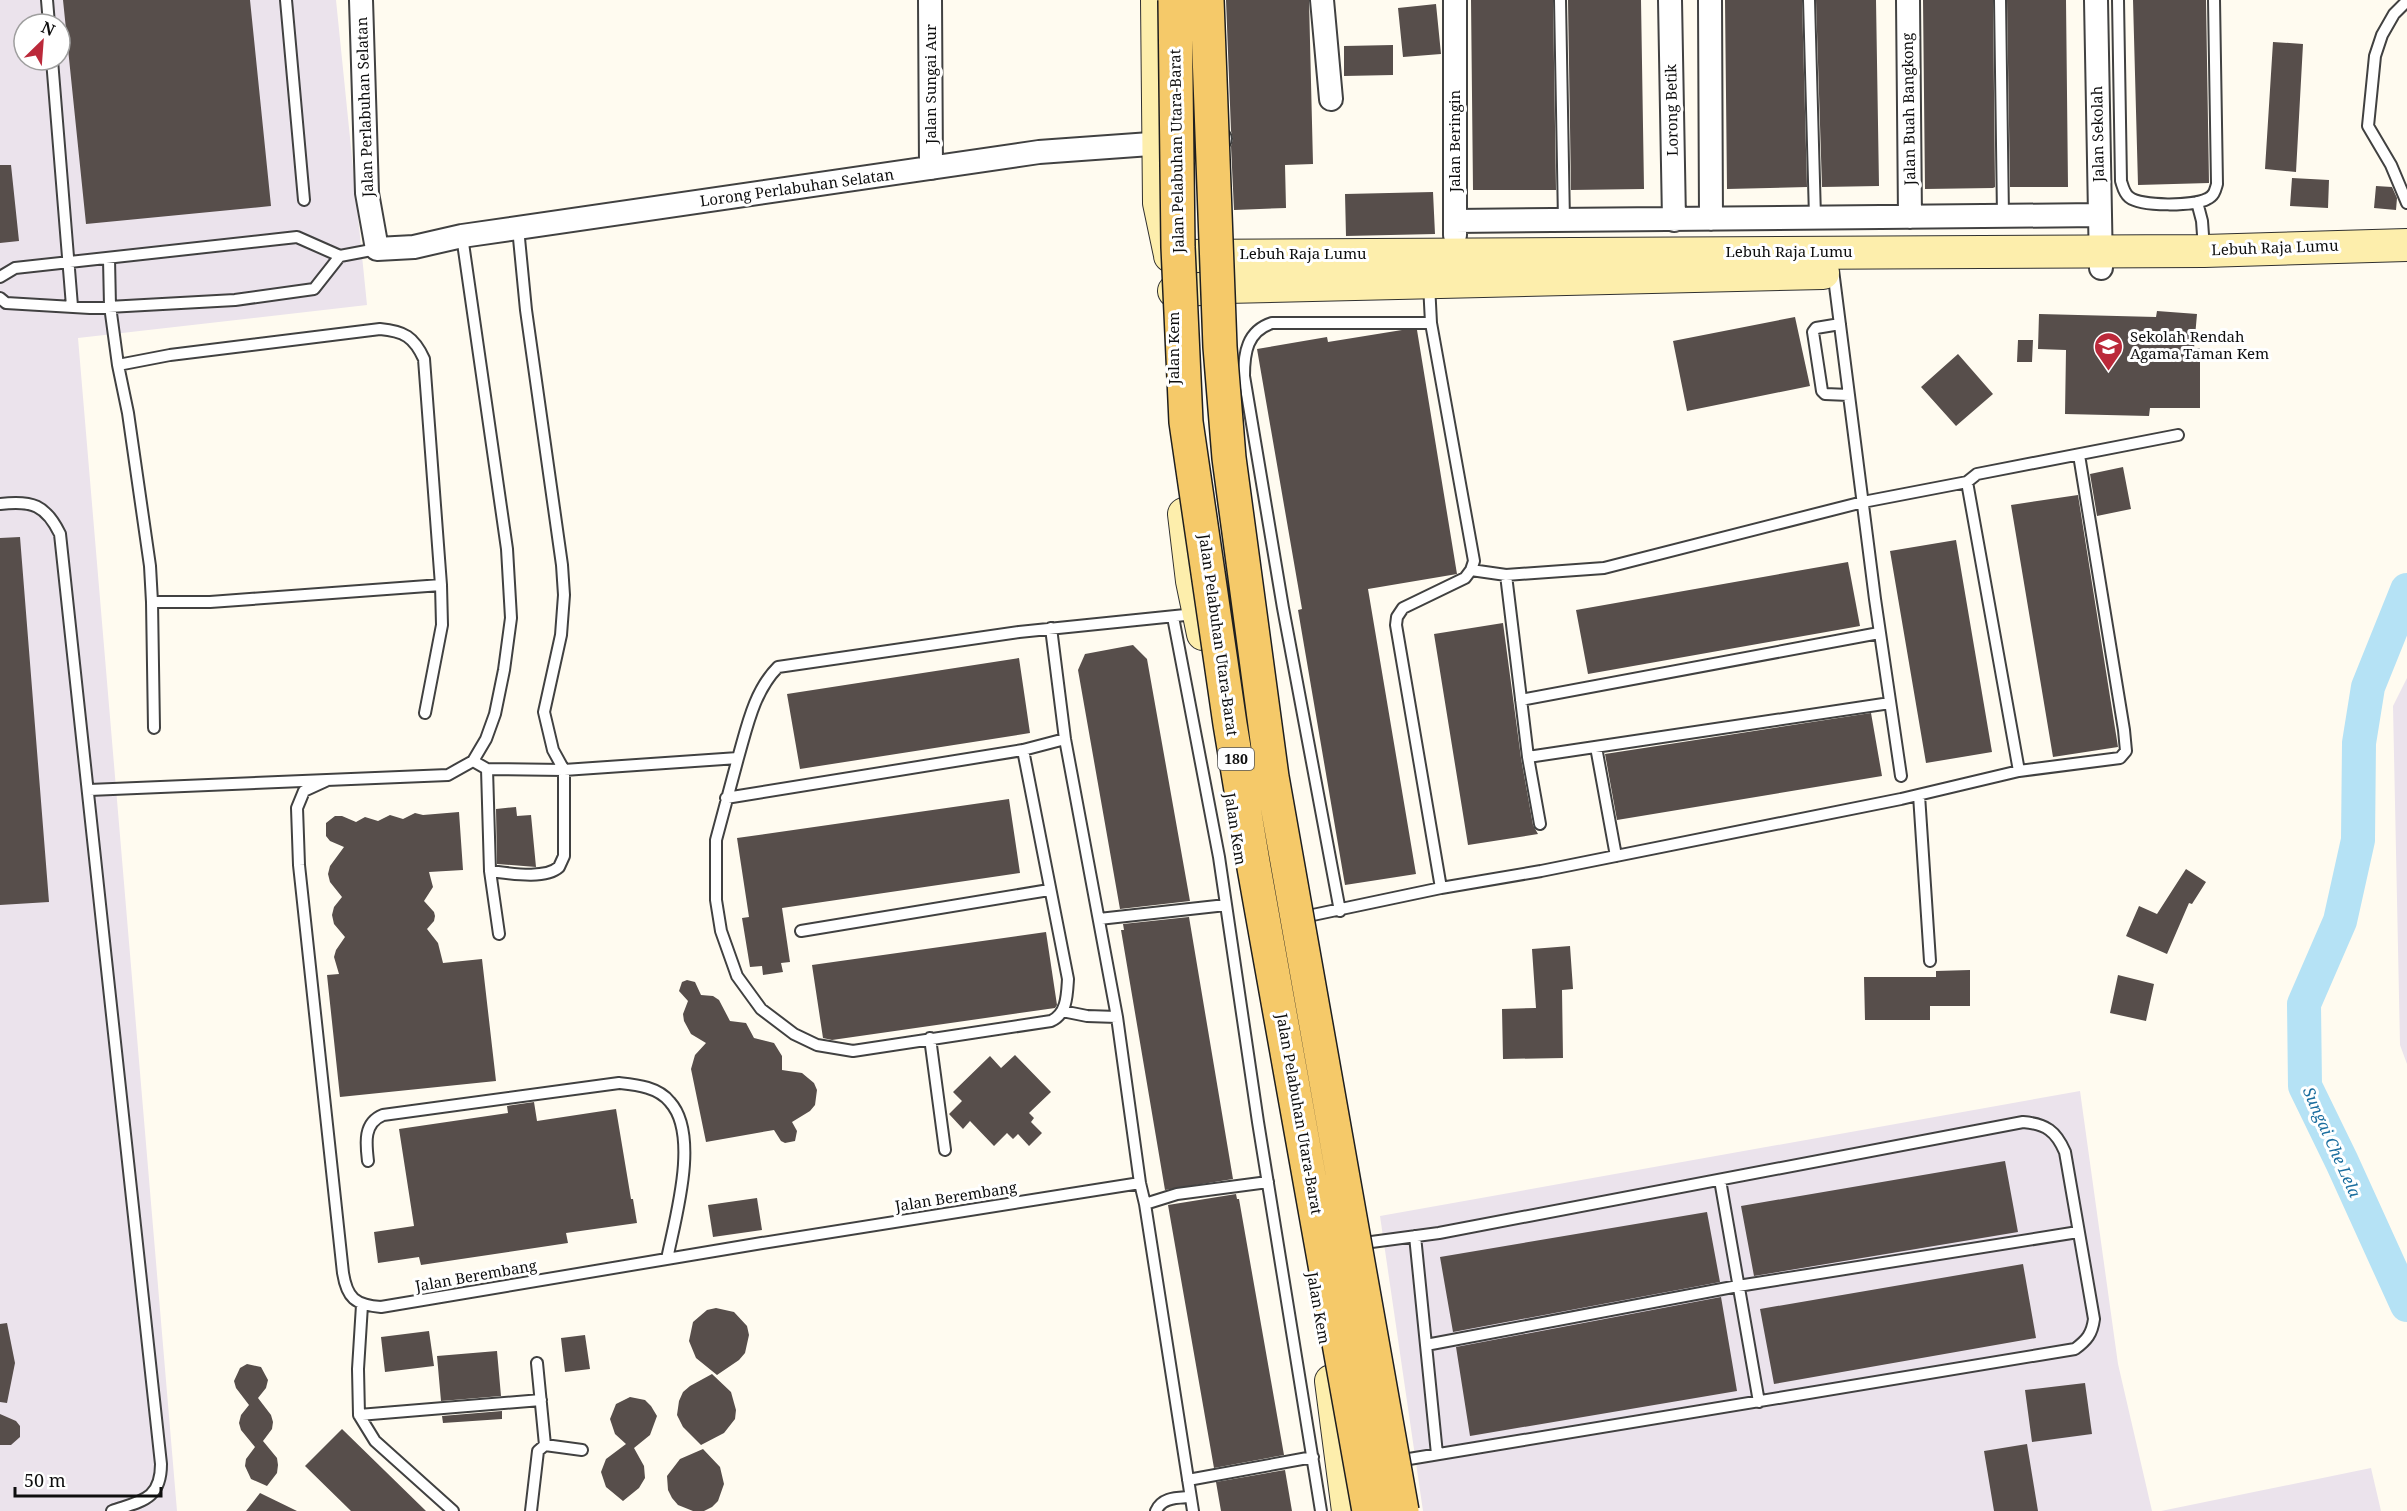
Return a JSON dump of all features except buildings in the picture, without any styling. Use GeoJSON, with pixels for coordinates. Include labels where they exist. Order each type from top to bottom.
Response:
{"type":"FeatureCollection","features":[{"type":"Feature","properties":{"kind":"main road","name":"Jalan Pelabuhan Utara-Barat"},"geometry":{"type":"LineString","coordinates":[[1175,0],[1178,247],[1186,422],[1251,850],[1369,1511]]}},
{"type":"Feature","properties":{"kind":"main road","name":"180"},"geometry":{"type":"LineString","coordinates":[[1207,0],[1220,347],[1229,458],[1272,777],[1402,1511]]}},
{"type":"Feature","properties":{"kind":"street","name":"Jalan Perlabuhan Selatan"},"geometry":{"type":"LineString","coordinates":[[360,0],[367,193],[377,249]]}},
{"type":"Feature","properties":{"kind":"street","name":"Jalan Sungai Aur"},"geometry":{"type":"LineString","coordinates":[[930,0],[931,168]]}},
{"type":"Feature","properties":{"kind":"street","name":"Jalan Kem"},"geometry":{"type":"LineString","coordinates":[[1157,0],[1159,203],[1170,256],[1174,291],[1174,425],[1192,581],[1186,615],[1281,1107],[1332,1387],[1348,1511]]}},
{"type":"Feature","properties":{"kind":"street"},"geometry":{"type":"LineString","coordinates":[[1216,0],[1232,429],[1255,597],[1308,916],[1412,1511]]}},
{"type":"Feature","properties":{"kind":"street"},"geometry":{"type":"LineString","coordinates":[[1322,0],[1331,99]]}},
{"type":"Feature","properties":{"kind":"street","name":"Jalan Beringin"},"geometry":{"type":"LineString","coordinates":[[1437,267],[1455,221],[1455,0]]}},
{"type":"Feature","properties":{"kind":"street","name":"Lorong Betik"},"geometry":{"type":"LineString","coordinates":[[1670,0],[1674,220]]}},
{"type":"Feature","properties":{"kind":"street"},"geometry":{"type":"LineString","coordinates":[[1710,0],[1711,219]]}},
{"type":"Feature","properties":{"kind":"street","name":"Jalan Buah Bangkong"},"geometry":{"type":"LineString","coordinates":[[1908,0],[1910,217]]}},
{"type":"Feature","properties":{"kind":"street","name":"Jalan Sekolah"},"geometry":{"type":"LineString","coordinates":[[2096,0],[2100,260]]}},
{"type":"Feature","properties":{"kind":"street","name":"Lorong Perlabuhan Selatan"},"geometry":{"type":"LineString","coordinates":[[377,249],[414,247],[462,236],[1039,152],[1220,139]]}},
{"type":"Feature","properties":{"kind":"street"},"geometry":{"type":"LineString","coordinates":[[1455,221],[2100,215]]}},
{"type":"Feature","properties":{"kind":"street","name":"Lebuh Raja Lumu"},"geometry":{"type":"LineString","coordinates":[[2100,260],[2204,250],[2407,245]]}},
{"type":"Feature","properties":{"kind":"street","name":"Lebuh Raja Lumu"},"geometry":{"type":"LineString","coordinates":[[1170,256],[1224,254],[1437,267],[2100,260],[2407,264]]}},
{"type":"Feature","properties":{"kind":"street","name":"Lebuh Raja Lumu"},"geometry":{"type":"LineString","coordinates":[[1174,291],[1437,267]]}},
{"type":"Feature","properties":{"kind":"lane"},"geometry":{"type":"LineString","coordinates":[[286,0],[304,200]]}},
{"type":"Feature","properties":{"kind":"lane"},"geometry":{"type":"LineString","coordinates":[[1560,0],[1564,221]]}},
{"type":"Feature","properties":{"kind":"lane"},"geometry":{"type":"LineString","coordinates":[[1809,0],[1815,217]]}},
{"type":"Feature","properties":{"kind":"lane"},"geometry":{"type":"LineString","coordinates":[[2000,0],[2003,217]]}},
{"type":"Feature","properties":{"kind":"lane"},"geometry":{"type":"LineString","coordinates":[[2118,0],[2120,167],[2125,193],[2130,199],[2156,204],[2197,202],[2208,199],[2214,194],[2217,184],[2214,0]]}},
{"type":"Feature","properties":{"kind":"lane"},"geometry":{"type":"LineString","coordinates":[[2407,1],[2394,14],[2378,46],[2368,126],[2391,165],[2407,203]]}},
{"type":"Feature","properties":{"kind":"lane"},"geometry":{"type":"LineString","coordinates":[[53,72],[72,306]]}},
{"type":"Feature","properties":{"kind":"lane"},"geometry":{"type":"LineString","coordinates":[[2197,202],[2204,250]]}},
{"type":"Feature","properties":{"kind":"lane"},"geometry":{"type":"LineString","coordinates":[[490,871],[522,875],[549,873],[559,867],[564,856],[564,770],[553,750],[544,712],[561,635],[564,595],[562,565],[526,310],[518,228]]}},
{"type":"Feature","properties":{"kind":"lane"},"geometry":{"type":"LineString","coordinates":[[89,790],[448,775],[473,761],[486,739],[495,714],[511,618],[507,549],[462,236]]}},
{"type":"Feature","properties":{"kind":"lane"},"geometry":{"type":"LineString","coordinates":[[0,277],[15,268],[69,264],[297,237],[340,256],[377,249]]}},
{"type":"Feature","properties":{"kind":"lane"},"geometry":{"type":"LineString","coordinates":[[0,298],[6,303],[90,308],[235,300],[314,289],[340,256]]}},
{"type":"Feature","properties":{"kind":"lane"},"geometry":{"type":"LineString","coordinates":[[109,259],[110,306],[150,566],[154,728]]}},
{"type":"Feature","properties":{"kind":"lane"},"geometry":{"type":"LineString","coordinates":[[1832,262],[1901,776]]}},
{"type":"Feature","properties":{"kind":"lane"},"geometry":{"type":"LineString","coordinates":[[1437,267],[1431,322],[1474,561],[1472,570],[1465,578],[1403,608],[1397,617],[1396,625],[1442,888]]}},
{"type":"Feature","properties":{"kind":"lane"},"geometry":{"type":"LineString","coordinates":[[1340,911],[1283,608],[1244,376],[1244,362],[1250,339],[1262,326],[1272,322],[1431,322]]}},
{"type":"Feature","properties":{"kind":"lane"},"geometry":{"type":"LineString","coordinates":[[1840,324],[1816,328],[1813,332],[1822,391],[1825,394],[1850,395]]}},
{"type":"Feature","properties":{"kind":"lane"},"geometry":{"type":"LineString","coordinates":[[118,365],[170,355],[380,329],[398,330],[418,346],[424,359],[442,625],[425,713]]}},
{"type":"Feature","properties":{"kind":"lane"},"geometry":{"type":"LineString","coordinates":[[1472,570],[1506,575],[1604,568],[1863,502],[1967,482],[1977,474],[2178,435]]}},
{"type":"Feature","properties":{"kind":"lane"},"geometry":{"type":"LineString","coordinates":[[1308,916],[1919,795],[2019,771],[2120,758],[2126,751],[2079,455]]}},
{"type":"Feature","properties":{"kind":"lane"},"geometry":{"type":"LineString","coordinates":[[1967,482],[2019,771]]}},
{"type":"Feature","properties":{"kind":"lane"},"geometry":{"type":"LineString","coordinates":[[0,504],[28,503],[43,509],[54,521],[60,534],[89,790],[126,1157],[161,1464],[161,1477],[157,1489],[148,1498],[112,1511]]}},
{"type":"Feature","properties":{"kind":"lane"},"geometry":{"type":"LineString","coordinates":[[1506,575],[1528,757],[1540,824]]}},
{"type":"Feature","properties":{"kind":"lane"},"geometry":{"type":"LineString","coordinates":[[152,602],[210,602],[441,585]]}},
{"type":"Feature","properties":{"kind":"lane"},"geometry":{"type":"LineString","coordinates":[[1023,750],[1068,979],[1067,998],[1058,1018],[1051,1021],[853,1051],[831,1049],[794,1034],[761,1009],[737,976],[721,931],[718,910],[716,840],[726,798],[758,697],[769,676],[778,667],[1051,628],[1186,615],[1226,905],[1321,1511]]}},
{"type":"Feature","properties":{"kind":"lane"},"geometry":{"type":"LineString","coordinates":[[1051,628],[1065,739],[1117,1017],[1140,1183],[1193,1511]]}},
{"type":"Feature","properties":{"kind":"lane"},"geometry":{"type":"LineString","coordinates":[[1521,700],[1880,633]]}},
{"type":"Feature","properties":{"kind":"lane"},"geometry":{"type":"LineString","coordinates":[[1528,757],[1890,703]]}},
{"type":"Feature","properties":{"kind":"lane"},"geometry":{"type":"LineString","coordinates":[[726,798],[1023,750],[1065,739]]}},
{"type":"Feature","properties":{"kind":"lane"},"geometry":{"type":"LineString","coordinates":[[1596,747],[1616,856]]}},
{"type":"Feature","properties":{"kind":"lane"},"geometry":{"type":"LineString","coordinates":[[473,761],[487,769],[564,770],[738,758]]}},
{"type":"Feature","properties":{"kind":"lane"},"geometry":{"type":"LineString","coordinates":[[487,769],[490,871],[499,934]]}},
{"type":"Feature","properties":{"kind":"lane"},"geometry":{"type":"LineString","coordinates":[[328,780],[304,791],[297,808],[299,865],[343,1273],[348,1293],[362,1305],[358,1368],[359,1415],[375,1441],[453,1511]]}},
{"type":"Feature","properties":{"kind":"lane"},"geometry":{"type":"LineString","coordinates":[[1919,795],[1930,961]]}},
{"type":"Feature","properties":{"kind":"lane"},"geometry":{"type":"LineString","coordinates":[[801,931],[1049,890]]}},
{"type":"Feature","properties":{"kind":"lane"},"geometry":{"type":"LineString","coordinates":[[1099,919],[1226,905]]}},
{"type":"Feature","properties":{"kind":"lane"},"geometry":{"type":"LineString","coordinates":[[1062,1011],[1087,1016],[1117,1017]]}},
{"type":"Feature","properties":{"kind":"lane"},"geometry":{"type":"LineString","coordinates":[[930,1038],[945,1150]]}},
{"type":"Feature","properties":{"kind":"lane"},"geometry":{"type":"LineString","coordinates":[[368,1161],[368,1130],[378,1117],[383,1115],[620,1083],[641,1085],[670,1102],[679,1121],[684,1150],[684,1174],[667,1259]]}},
{"type":"Feature","properties":{"kind":"lane"},"geometry":{"type":"LineString","coordinates":[[1364,1243],[1415,1236],[2024,1122],[2037,1123],[2049,1128],[2059,1138],[2066,1152],[2094,1319],[2093,1330],[2088,1340],[2075,1349],[1403,1460]]}},
{"type":"Feature","properties":{"kind":"lane"},"geometry":{"type":"LineString","coordinates":[[1720,1180],[1759,1402]]}},
{"type":"Feature","properties":{"kind":"lane"},"geometry":{"type":"LineString","coordinates":[[1145,1204],[1177,1194],[1268,1182]]}},
{"type":"Feature","properties":{"kind":"lane","name":"Jalan Berembang"},"geometry":{"type":"LineString","coordinates":[[362,1305],[381,1307],[1140,1183]]}},
{"type":"Feature","properties":{"kind":"lane"},"geometry":{"type":"LineString","coordinates":[[1426,1345],[1738,1286],[2078,1232]]}},
{"type":"Feature","properties":{"kind":"lane"},"geometry":{"type":"LineString","coordinates":[[1415,1236],[1437,1454]]}},
{"type":"Feature","properties":{"kind":"lane"},"geometry":{"type":"LineString","coordinates":[[537,1363],[545,1445]]}},
{"type":"Feature","properties":{"kind":"lane"},"geometry":{"type":"LineString","coordinates":[[359,1415],[541,1400]]}},
{"type":"Feature","properties":{"kind":"lane"},"geometry":{"type":"LineString","coordinates":[[531,1511],[538,1451],[545,1445],[582,1450]]}},
{"type":"Feature","properties":{"kind":"lane"},"geometry":{"type":"LineString","coordinates":[[1188,1480],[1313,1457]]}},
{"type":"Feature","properties":{"kind":"lane"},"geometry":{"type":"LineString","coordinates":[[1156,1511],[1162,1502],[1190,1497]]}},
{"type":"Feature","properties":{"kind":"shaded area"},"geometry":{"type":"Polygon","coordinates":[[[0,0],[336,0],[367,305],[78,338],[177,1511],[0,1511],[0,0]]]}},
{"type":"Feature","properties":{"kind":"shaded area"},"geometry":{"type":"Polygon","coordinates":[[[2407,678],[2407,1064],[2400,1045],[2393,706],[2407,678]]]}},
{"type":"Feature","properties":{"kind":"shaded area"},"geometry":{"type":"Polygon","coordinates":[[[2080,1091],[2118,1364],[2152,1511],[1423,1511],[1380,1216],[2080,1091]]]}},
{"type":"Feature","properties":{"kind":"shaded area"},"geometry":{"type":"Polygon","coordinates":[[[2371,1468],[2381,1511],[2161,1511],[2371,1468]]]}},
{"type":"Feature","properties":{"kind":"waterway","name":"Sungai Che Lela"},"geometry":{"type":"LineString","coordinates":[[2407,590],[2368,687],[2359,743],[2358,840],[2340,921],[2304,1004],[2305,1086],[2407,1305]]}},
{"type":"Feature","properties":{"kind":"place","name":"Sekolah Rendah Agama Taman Kem"},"geometry":{"type":"Point","coordinates":[2109,372]}}]}
